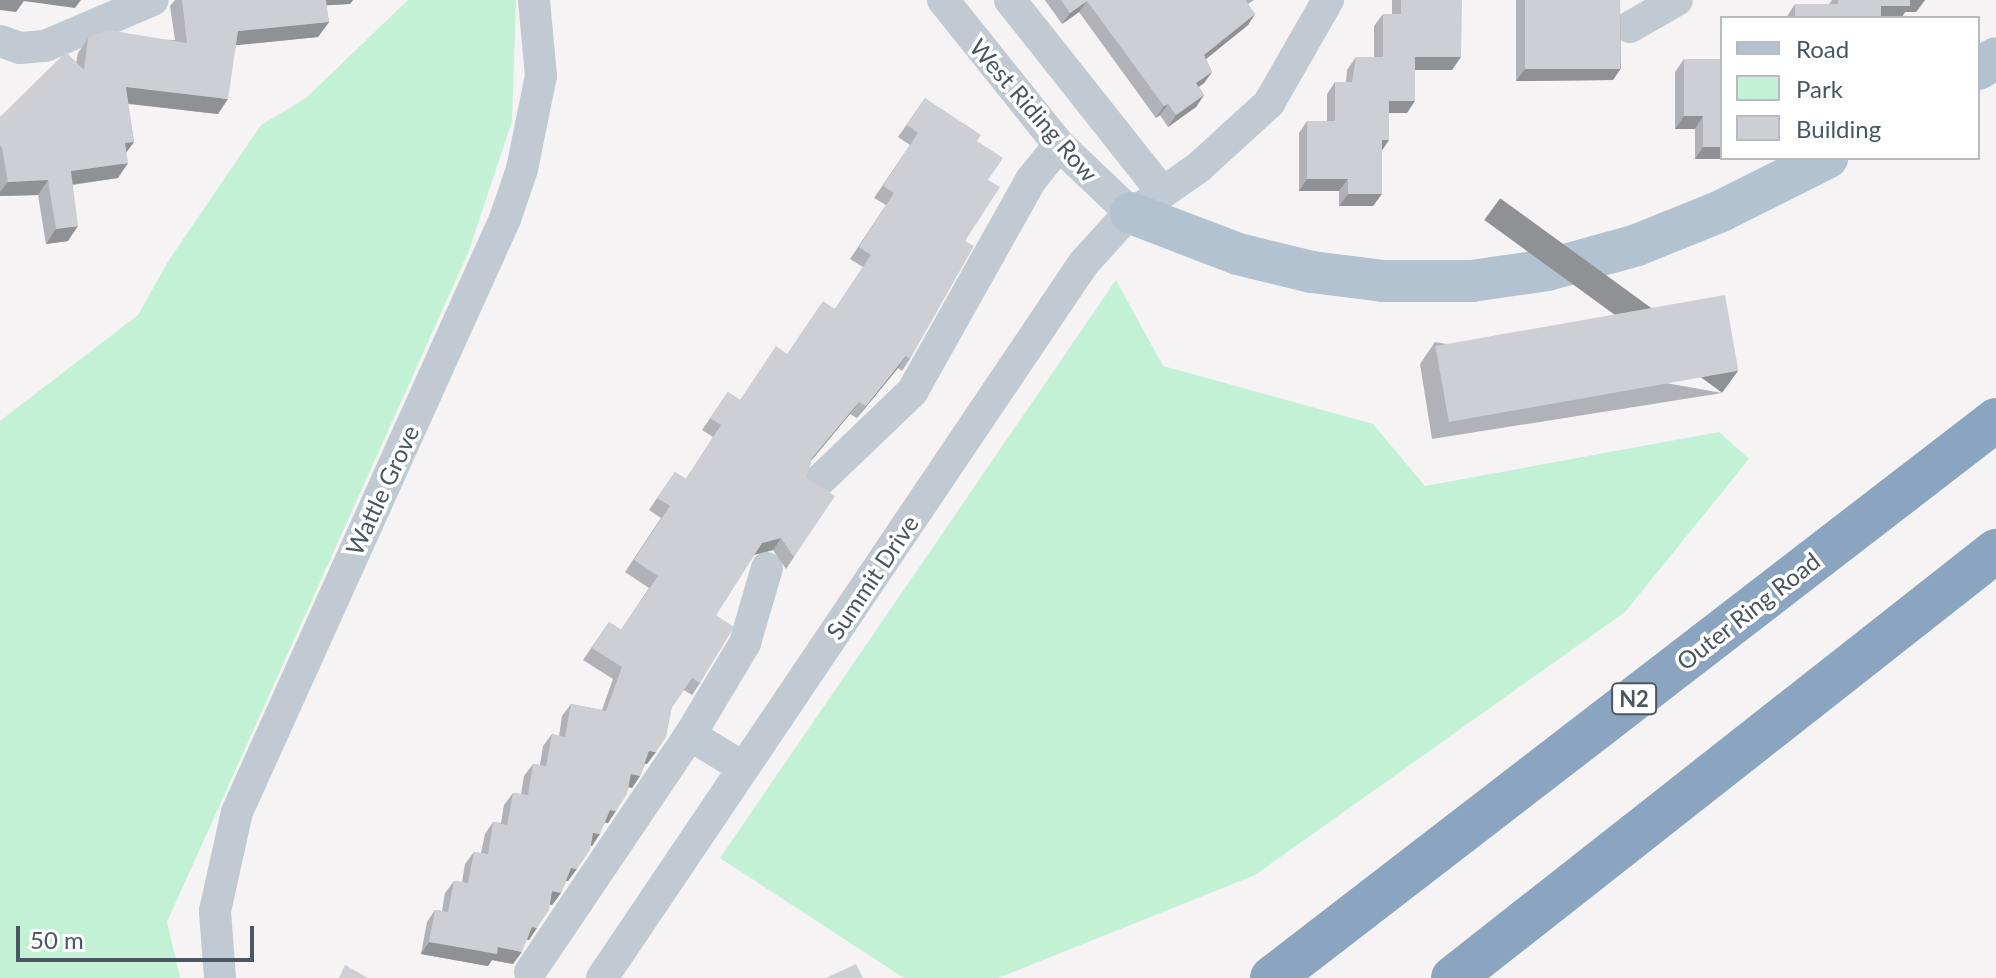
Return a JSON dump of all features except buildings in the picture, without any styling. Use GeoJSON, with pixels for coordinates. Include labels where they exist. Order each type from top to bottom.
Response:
{"type":"FeatureCollection","features":[{"type":"Feature","properties":{"kind":"highway","name":"Outer Ring Road"},"geometry":{"type":"LineString","coordinates":[[1272,978],[1996,420]]}},
{"type":"Feature","properties":{"kind":"highway"},"geometry":{"type":"LineString","coordinates":[[1453,978],[1996,551]]}},
{"type":"Feature","properties":{"kind":"main road"},"geometry":{"type":"LineString","coordinates":[[1156,211],[1238,254],[1312,272],[1383,281],[1472,281],[1547,270],[1637,245],[1733,205],[1823,160]]}},
{"type":"Feature","properties":{"kind":"street"},"geometry":{"type":"LineString","coordinates":[[0,41],[20,48],[45,46],[153,0]]}},
{"type":"Feature","properties":{"kind":"street","name":"Wattle Grove"},"geometry":{"type":"LineString","coordinates":[[220,978],[215,911],[237,812],[505,219],[522,169],[541,76],[534,0]]}},
{"type":"Feature","properties":{"kind":"street","name":"West Riding Row"},"geometry":{"type":"LineString","coordinates":[[943,0],[1000,77],[1059,145],[1156,211]]}},
{"type":"Feature","properties":{"kind":"street","name":"West Riding Row"},"geometry":{"type":"LineString","coordinates":[[1010,0],[1156,211]]}},
{"type":"Feature","properties":{"kind":"street","name":"Summit Drive"},"geometry":{"type":"LineString","coordinates":[[602,978],[1083,264],[1156,211],[1269,103],[1328,0]]}},
{"type":"Feature","properties":{"kind":"street"},"geometry":{"type":"LineString","coordinates":[[1630,27],[1677,0]]}},
{"type":"Feature","properties":{"kind":"street"},"geometry":{"type":"LineString","coordinates":[[817,483],[912,392],[1031,180],[1059,145]]}},
{"type":"Feature","properties":{"kind":"street"},"geometry":{"type":"LineString","coordinates":[[530,972],[690,735],[745,643],[767,568]]}},
{"type":"Feature","properties":{"kind":"street"},"geometry":{"type":"LineString","coordinates":[[690,735],[742,767]]}},
{"type":"Feature","properties":{"kind":"green space"},"geometry":{"type":"Polygon","coordinates":[[[408,0],[516,0],[512,121],[468,253],[167,922],[180,978],[0,978],[0,421],[138,315],[169,260],[261,125],[306,98],[408,0]]]}},
{"type":"Feature","properties":{"kind":"green space"},"geometry":{"type":"Polygon","coordinates":[[[1116,280],[1163,366],[1373,424],[1425,486],[1719,432],[1749,459],[1625,612],[1255,875],[998,978],[904,978],[720,858],[1116,280]]]}}]}
